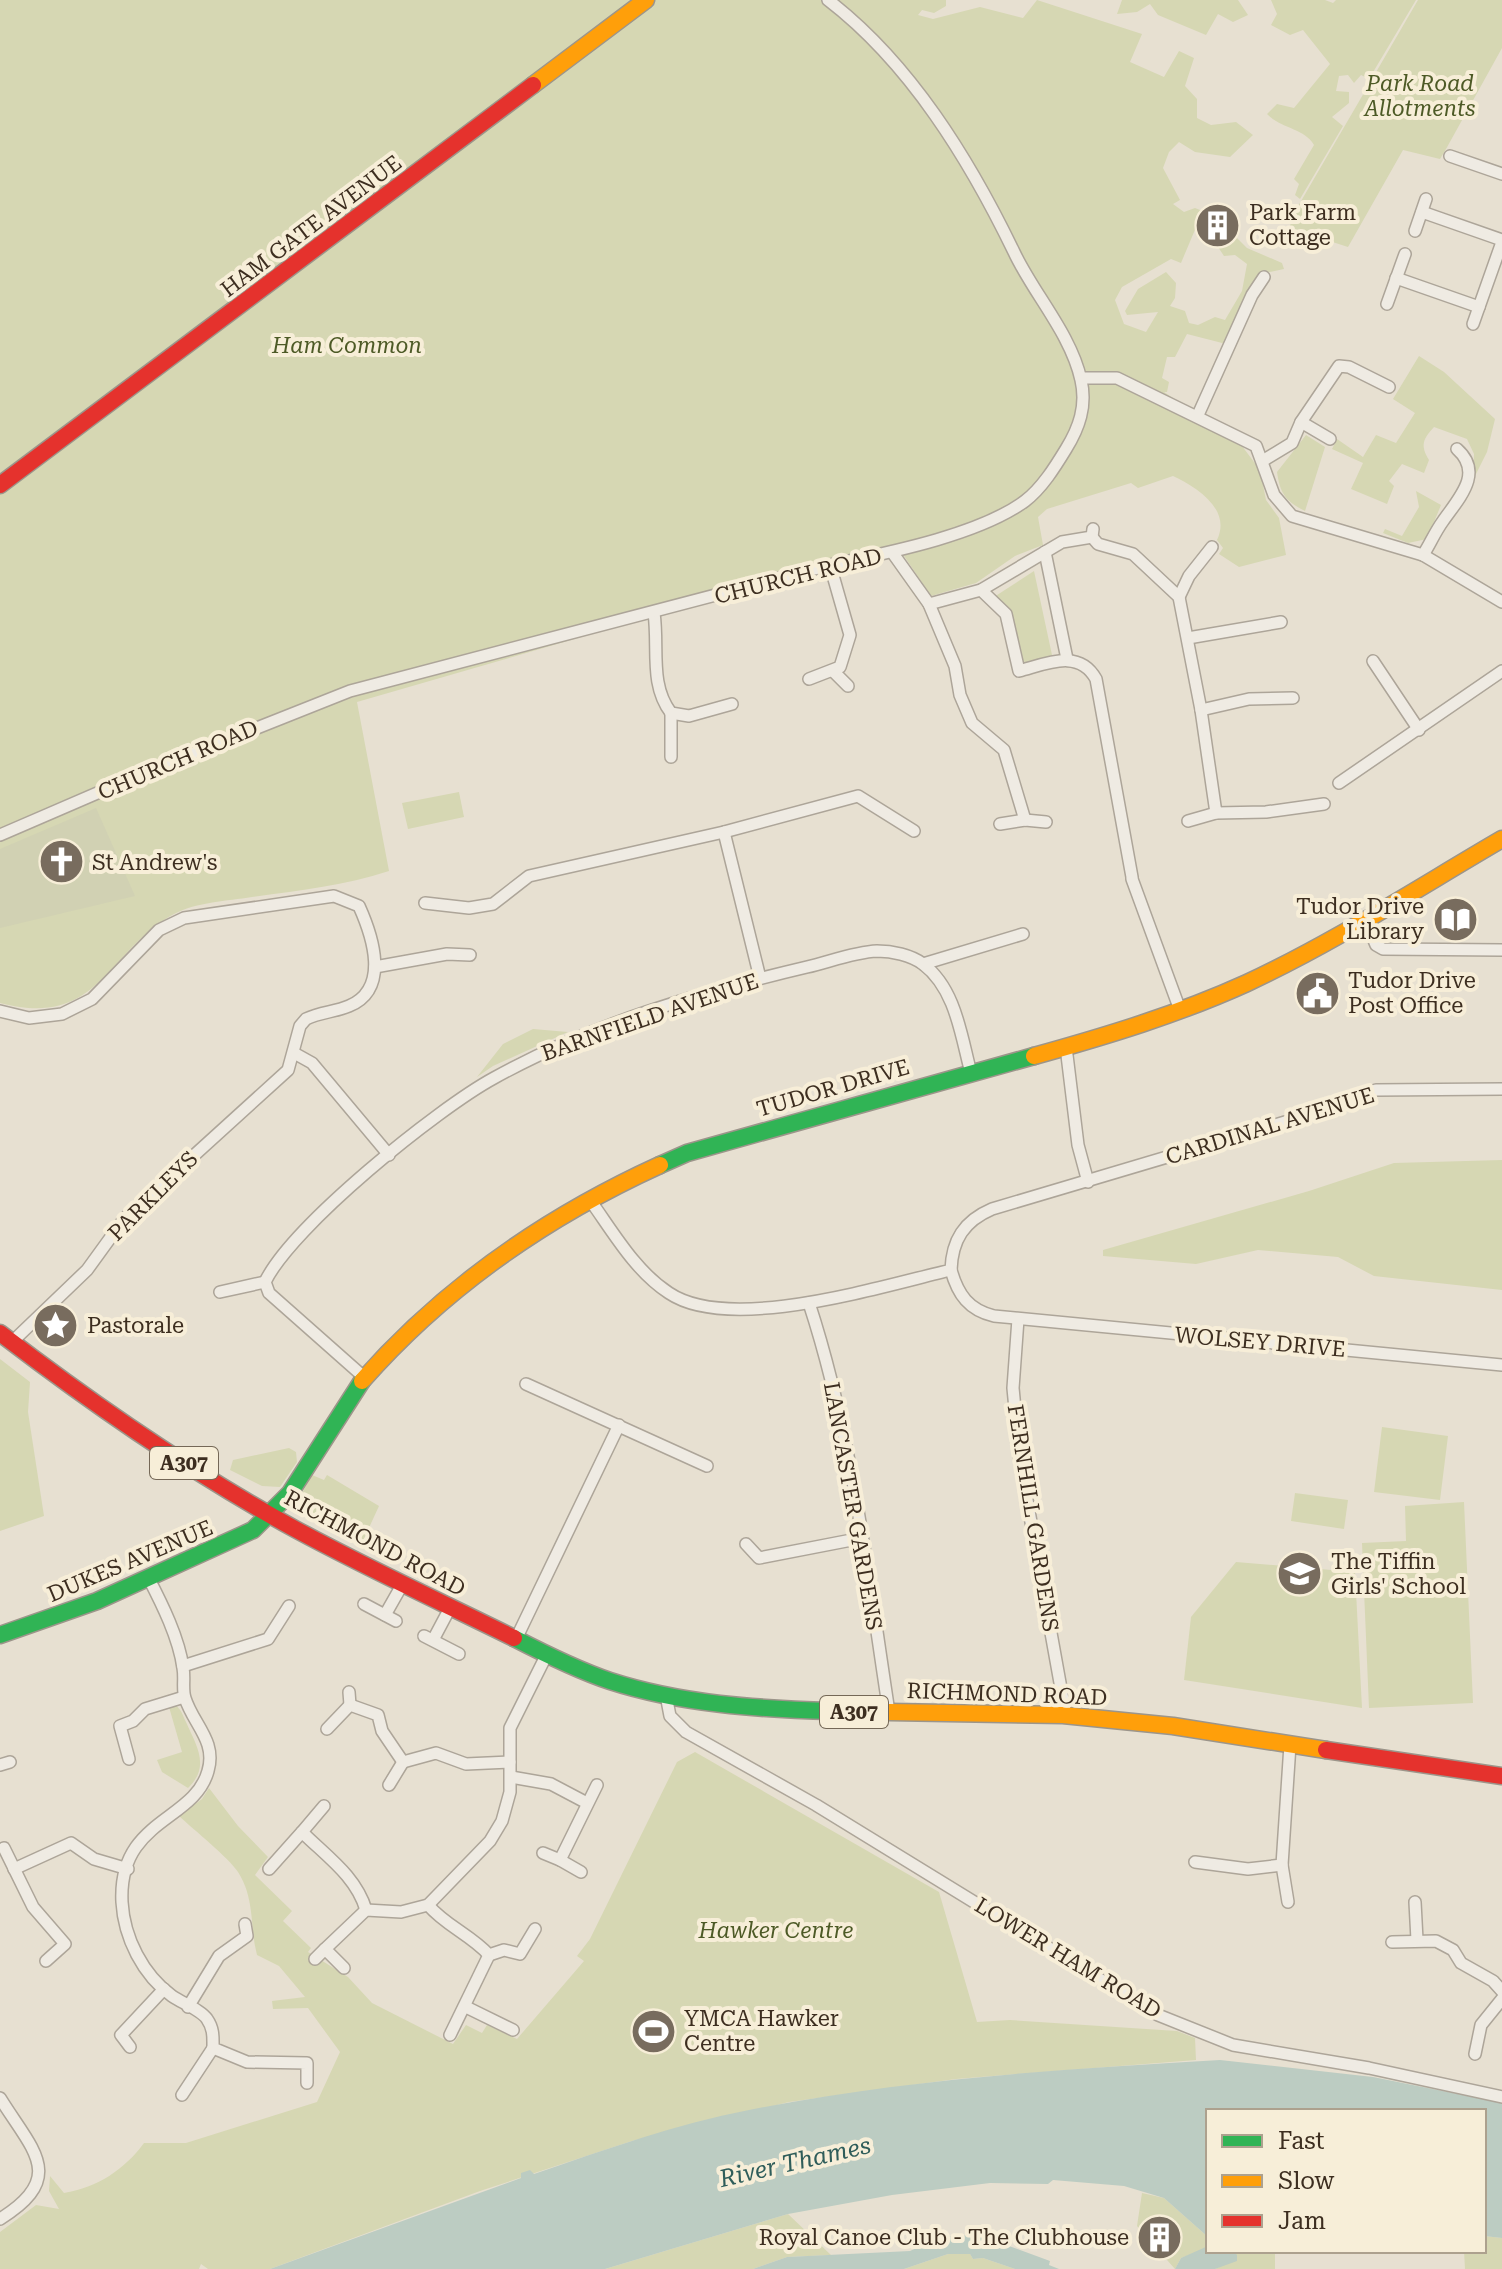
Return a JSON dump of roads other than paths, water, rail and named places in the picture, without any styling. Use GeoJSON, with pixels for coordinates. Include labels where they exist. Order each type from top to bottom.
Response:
{"type":"FeatureCollection","features":[{"type":"Feature","properties":{"kind":"main road","name":"HAM GATE AVENUE"},"geometry":{"type":"LineString","coordinates":[[0,485],[646,0]]}},
{"type":"Feature","properties":{"kind":"main road","name":"TUDOR DRIVE"},"geometry":{"type":"LineString","coordinates":[[271,1515],[365,1378],[464,1285],[536,1233],[590,1200],[687,1153],[1066,1047],[1180,1010],[1258,977],[1366,921],[1502,839]]}},
{"type":"Feature","properties":{"kind":"main road","name":"RICHMOND ROAD"},"geometry":{"type":"LineString","coordinates":[[6,1337],[99,1408],[271,1515],[402,1585],[547,1654],[625,1686],[670,1696],[797,1711],[1066,1716],[1158,1724],[1502,1776]]}},
{"type":"Feature","properties":{"kind":"main road","name":"DUKES AVENUE"},"geometry":{"type":"LineString","coordinates":[[0,1635],[42,1623],[244,1535],[271,1515]]}},
{"type":"Feature","properties":{"kind":"street","name":"CHURCH ROAD"},"geometry":{"type":"LineString","coordinates":[[0,835],[146,772],[350,691],[830,565],[892,552],[999,517],[1027,499],[1054,469],[1080,425],[1081,378],[1061,334],[946,131],[901,71],[852,18],[828,0]]}},
{"type":"Feature","properties":{"kind":"street"},"geometry":{"type":"LineString","coordinates":[[1450,156],[1502,174]]}},
{"type":"Feature","properties":{"kind":"street"},"geometry":{"type":"LineString","coordinates":[[1415,231],[1426,199]]}},
{"type":"Feature","properties":{"kind":"street"},"geometry":{"type":"LineString","coordinates":[[1422,212],[1502,241],[1473,324]]}},
{"type":"Feature","properties":{"kind":"street"},"geometry":{"type":"LineString","coordinates":[[1387,304],[1405,254]]}},
{"type":"Feature","properties":{"kind":"street"},"geometry":{"type":"LineString","coordinates":[[1198,415],[1252,295],[1264,277]]}},
{"type":"Feature","properties":{"kind":"street"},"geometry":{"type":"LineString","coordinates":[[1396,278],[1479,307]]}},
{"type":"Feature","properties":{"kind":"street"},"geometry":{"type":"LineString","coordinates":[[1264,460],[1292,443],[1301,422],[1339,366],[1349,367],[1389,387]]}},
{"type":"Feature","properties":{"kind":"street"},"geometry":{"type":"LineString","coordinates":[[1081,378],[1117,378],[1256,446],[1264,460],[1274,495],[1292,516],[1423,555],[1502,602]]}},
{"type":"Feature","properties":{"kind":"street"},"geometry":{"type":"LineString","coordinates":[[1301,422],[1330,439]]}},
{"type":"Feature","properties":{"kind":"street"},"geometry":{"type":"LineString","coordinates":[[1423,555],[1466,487],[1470,468],[1467,458],[1457,449]]}},
{"type":"Feature","properties":{"kind":"street"},"geometry":{"type":"LineString","coordinates":[[929,604],[981,590],[1062,542],[1093,533],[1098,544],[1133,554],[1179,597],[1201,710],[1216,813]]}},
{"type":"Feature","properties":{"kind":"street"},"geometry":{"type":"LineString","coordinates":[[1179,597],[1189,576],[1212,547]]}},
{"type":"Feature","properties":{"kind":"street"},"geometry":{"type":"LineString","coordinates":[[892,552],[929,604],[955,666],[960,695],[972,723],[1004,750],[1025,820]]}},
{"type":"Feature","properties":{"kind":"street"},"geometry":{"type":"LineString","coordinates":[[1045,552],[1067,659]]}},
{"type":"Feature","properties":{"kind":"street"},"geometry":{"type":"LineString","coordinates":[[809,679],[834,672],[846,654],[850,635],[830,565]]}},
{"type":"Feature","properties":{"kind":"street"},"geometry":{"type":"LineString","coordinates":[[981,590],[1006,614],[1019,671],[1067,659],[1088,667],[1096,679],[1132,878],[1180,1010]]}},
{"type":"Feature","properties":{"kind":"street"},"geometry":{"type":"LineString","coordinates":[[654,613],[659,646],[656,686],[671,713],[671,757]]}},
{"type":"Feature","properties":{"kind":"street"},"geometry":{"type":"LineString","coordinates":[[1188,638],[1281,622]]}},
{"type":"Feature","properties":{"kind":"street"},"geometry":{"type":"LineString","coordinates":[[1373,661],[1419,730]]}},
{"type":"Feature","properties":{"kind":"street"},"geometry":{"type":"LineString","coordinates":[[1339,783],[1502,671]]}},
{"type":"Feature","properties":{"kind":"street"},"geometry":{"type":"LineString","coordinates":[[834,672],[848,686]]}},
{"type":"Feature","properties":{"kind":"street"},"geometry":{"type":"LineString","coordinates":[[1201,710],[1249,699],[1293,698]]}},
{"type":"Feature","properties":{"kind":"street"},"geometry":{"type":"LineString","coordinates":[[671,713],[689,716],[732,704]]}},
{"type":"Feature","properties":{"kind":"street"},"geometry":{"type":"LineString","coordinates":[[425,903],[469,908],[493,904],[529,876],[724,832],[858,796],[914,831]]}},
{"type":"Feature","properties":{"kind":"street"},"geometry":{"type":"LineString","coordinates":[[1188,821],[1216,813],[1266,812],[1324,804]]}},
{"type":"Feature","properties":{"kind":"street"},"geometry":{"type":"LineString","coordinates":[[1000,824],[1025,820],[1046,822]]}},
{"type":"Feature","properties":{"kind":"street"},"geometry":{"type":"LineString","coordinates":[[724,832],[760,978]]}},
{"type":"Feature","properties":{"kind":"street"},"geometry":{"type":"LineString","coordinates":[[0,1011],[29,1018],[62,1014],[92,999],[159,930],[184,918],[334,896],[359,906],[375,967],[447,954],[470,955]]}},
{"type":"Feature","properties":{"kind":"street"},"geometry":{"type":"LineString","coordinates":[[1366,921],[1376,945],[1383,949],[1502,950]]}},
{"type":"Feature","properties":{"kind":"street"},"geometry":{"type":"LineString","coordinates":[[971,1073],[953,1006],[938,980],[923,964],[1023,934]]}},
{"type":"Feature","properties":{"kind":"street","name":"BARNFIELD AVENUE"},"geometry":{"type":"LineString","coordinates":[[265,1282],[332,1205],[389,1155],[491,1079],[549,1050],[760,978],[875,951],[907,956],[923,964]]}},
{"type":"Feature","properties":{"kind":"street","name":"PARKLEYS"},"geometry":{"type":"LineString","coordinates":[[6,1337],[87,1270],[124,1219],[288,1070],[300,1026],[306,1019],[349,1006],[363,998],[373,986],[375,967]]}},
{"type":"Feature","properties":{"kind":"street"},"geometry":{"type":"LineString","coordinates":[[1066,1047],[1078,1145],[1088,1182]]}},
{"type":"Feature","properties":{"kind":"street"},"geometry":{"type":"LineString","coordinates":[[294,1053],[312,1063],[389,1155]]}},
{"type":"Feature","properties":{"kind":"street","name":"CARDINAL AVENUE"},"geometry":{"type":"LineString","coordinates":[[951,1270],[954,1245],[960,1233],[980,1214],[1285,1122],[1376,1090],[1502,1089]]}},
{"type":"Feature","properties":{"kind":"street"},"geometry":{"type":"LineString","coordinates":[[590,1200],[650,1278],[690,1304],[733,1310],[809,1303],[951,1270]]}},
{"type":"Feature","properties":{"kind":"street","name":"WOLSEY DRIVE"},"geometry":{"type":"LineString","coordinates":[[951,1270],[960,1293],[983,1314],[1502,1365]]}},
{"type":"Feature","properties":{"kind":"street"},"geometry":{"type":"LineString","coordinates":[[220,1292],[265,1282],[269,1293],[365,1378]]}},
{"type":"Feature","properties":{"kind":"street","name":"LANCASTER GARDENS"},"geometry":{"type":"LineString","coordinates":[[809,1303],[825,1351],[862,1538],[889,1712]]}},
{"type":"Feature","properties":{"kind":"street","name":"FERNHILL GARDENS"},"geometry":{"type":"LineString","coordinates":[[1018,1319],[1013,1388],[1020,1461],[1066,1716]]}},
{"type":"Feature","properties":{"kind":"street"},"geometry":{"type":"LineString","coordinates":[[526,1384],[707,1466]]}},
{"type":"Feature","properties":{"kind":"street"},"geometry":{"type":"LineString","coordinates":[[516,1639],[619,1425]]}},
{"type":"Feature","properties":{"kind":"street"},"geometry":{"type":"LineString","coordinates":[[746,1544],[759,1558],[862,1538]]}},
{"type":"Feature","properties":{"kind":"street"},"geometry":{"type":"LineString","coordinates":[[148,1577],[183,1666],[184,1697],[209,1744],[208,1774],[190,1799],[148,1831],[137,1845],[122,1890],[125,1923],[133,1949],[164,1989],[206,2016],[213,2030],[213,2048],[182,2095]]}},
{"type":"Feature","properties":{"kind":"street"},"geometry":{"type":"LineString","coordinates":[[364,1604],[390,1618],[402,1585]]}},
{"type":"Feature","properties":{"kind":"street"},"geometry":{"type":"LineString","coordinates":[[183,1666],[268,1639],[289,1606]]}},
{"type":"Feature","properties":{"kind":"street"},"geometry":{"type":"LineString","coordinates":[[450,1608],[428,1638],[459,1654]]}},
{"type":"Feature","properties":{"kind":"street"},"geometry":{"type":"LineString","coordinates":[[315,1959],[366,1910],[401,1912],[428,1905],[490,1841],[502,1821],[511,1777],[510,1728],[547,1654]]}},
{"type":"Feature","properties":{"kind":"street"},"geometry":{"type":"LineString","coordinates":[[327,1729],[350,1705],[349,1692]]}},
{"type":"Feature","properties":{"kind":"street","name":"LOWER HAM ROAD"},"geometry":{"type":"LineString","coordinates":[[670,1696],[673,1719],[686,1732],[844,1822],[1158,2015],[1243,2048],[1369,2068],[1502,2097]]}},
{"type":"Feature","properties":{"kind":"street"},"geometry":{"type":"LineString","coordinates":[[129,1759],[120,1726],[133,1721],[145,1709],[184,1697]]}},
{"type":"Feature","properties":{"kind":"street"},"geometry":{"type":"LineString","coordinates":[[350,1705],[378,1715],[382,1731],[403,1762]]}},
{"type":"Feature","properties":{"kind":"street"},"geometry":{"type":"LineString","coordinates":[[1288,1902],[1282,1865],[1290,1745]]}},
{"type":"Feature","properties":{"kind":"street"},"geometry":{"type":"LineString","coordinates":[[389,1785],[403,1762],[436,1753],[466,1764],[510,1762]]}},
{"type":"Feature","properties":{"kind":"street"},"geometry":{"type":"LineString","coordinates":[[511,1777],[551,1784],[587,1803]]}},
{"type":"Feature","properties":{"kind":"street"},"geometry":{"type":"LineString","coordinates":[[560,1860],[597,1785]]}},
{"type":"Feature","properties":{"kind":"street"},"geometry":{"type":"LineString","coordinates":[[269,1869],[324,1806]]}},
{"type":"Feature","properties":{"kind":"street"},"geometry":{"type":"LineString","coordinates":[[302,1832],[351,1879],[360,1892],[366,1910]]}},
{"type":"Feature","properties":{"kind":"street"},"geometry":{"type":"LineString","coordinates":[[14,1869],[71,1843],[94,1859],[128,1869]]}},
{"type":"Feature","properties":{"kind":"street"},"geometry":{"type":"LineString","coordinates":[[4,1848],[33,1907],[65,1944],[46,1961]]}},
{"type":"Feature","properties":{"kind":"street"},"geometry":{"type":"LineString","coordinates":[[543,1853],[581,1872]]}},
{"type":"Feature","properties":{"kind":"street"},"geometry":{"type":"LineString","coordinates":[[1195,1862],[1248,1869],[1282,1865]]}},
{"type":"Feature","properties":{"kind":"street"},"geometry":{"type":"LineString","coordinates":[[1415,1902],[1417,1940]]}},
{"type":"Feature","properties":{"kind":"street"},"geometry":{"type":"LineString","coordinates":[[428,1905],[444,1923],[478,1943],[489,1955]]}},
{"type":"Feature","properties":{"kind":"street"},"geometry":{"type":"LineString","coordinates":[[450,2035],[489,1955],[504,1950],[520,1954],[535,1929]]}},
{"type":"Feature","properties":{"kind":"street"},"geometry":{"type":"LineString","coordinates":[[188,2007],[219,1956],[248,1935]]}},
{"type":"Feature","properties":{"kind":"street"},"geometry":{"type":"LineString","coordinates":[[1392,1942],[1436,1941],[1453,1950],[1461,1963],[1493,1981],[1502,1991]]}},
{"type":"Feature","properties":{"kind":"street"},"geometry":{"type":"LineString","coordinates":[[325,1949],[344,1968]]}},
{"type":"Feature","properties":{"kind":"street"},"geometry":{"type":"LineString","coordinates":[[130,2047],[116,2030],[164,1989]]}},
{"type":"Feature","properties":{"kind":"street"},"geometry":{"type":"LineString","coordinates":[[1475,2054],[1481,2025],[1502,1999]]}},
{"type":"Feature","properties":{"kind":"street"},"geometry":{"type":"LineString","coordinates":[[466,2007],[513,2030]]}},
{"type":"Feature","properties":{"kind":"street"},"geometry":{"type":"LineString","coordinates":[[213,2048],[247,2062],[307,2063],[307,2083]]}},
{"type":"Feature","properties":{"kind":"street"},"geometry":{"type":"LineString","coordinates":[[0,2098],[39,2163],[40,2177],[31,2196],[0,2219]]}},
{"type":"Feature","properties":{"kind":"water","name":"River Thames"},"geometry":{"type":"Polygon","coordinates":[[[1220,2060],[1373,2077],[1502,2103],[1502,2238],[1486,2236],[1486,2109],[1206,2109],[1206,2235],[1164,2198],[1124,2186],[1053,2180],[1048,2184],[990,2183],[892,2195],[788,2214],[605,2269],[270,2269],[521,2178],[521,2173],[530,2170],[534,2174],[694,2123],[865,2090],[1043,2072],[1220,2060]]]}},
{"type":"Feature","properties":{"kind":"water"},"geometry":{"type":"Polygon","coordinates":[[[976,2234],[1050,2261],[1049,2265],[1059,2269],[1015,2269],[983,2258],[973,2259],[970,2254],[948,2254],[904,2269],[753,2269],[787,2257],[910,2251],[941,2237],[976,2234]]]}},
{"type":"Feature","properties":{"kind":"water"},"geometry":{"type":"Polygon","coordinates":[[[1206,2247],[1206,2253],[1235,2253],[1237,2261],[1215,2269],[1175,2269],[1181,2258],[1206,2247]]]}},
{"type":"Feature","properties":{"kind":"place","name":"Park Farm Cottage"},"geometry":{"type":"Point","coordinates":[1218,225]}},
{"type":"Feature","properties":{"kind":"place","name":"St Andrew's"},"geometry":{"type":"Point","coordinates":[61,862]}},
{"type":"Feature","properties":{"kind":"place","name":"Tudor Drive Library"},"geometry":{"type":"Point","coordinates":[1455,919]}},
{"type":"Feature","properties":{"kind":"place","name":"Tudor Drive Post Office"},"geometry":{"type":"Point","coordinates":[1317,993]}},
{"type":"Feature","properties":{"kind":"place","name":"Pastorale"},"geometry":{"type":"Point","coordinates":[56,1325]}},
{"type":"Feature","properties":{"kind":"place","name":"The Tiffin Girls' School"},"geometry":{"type":"Point","coordinates":[1300,1574]}},
{"type":"Feature","properties":{"kind":"place","name":"YMCA Hawker Centre"},"geometry":{"type":"Point","coordinates":[653,2031]}},
{"type":"Feature","properties":{"kind":"place","name":"Royal Canoe Club - The Clubhouse"},"geometry":{"type":"Point","coordinates":[1160,2237]}},
{"type":"Feature","properties":{"kind":"park label","name":"Park Road Allotments"},"geometry":{"type":"Point","coordinates":[1420,96]}},
{"type":"Feature","properties":{"kind":"park label","name":"Ham Common"},"geometry":{"type":"Point","coordinates":[347,345]}},
{"type":"Feature","properties":{"kind":"park label","name":"Hawker Centre"},"geometry":{"type":"Point","coordinates":[776,1930]}}]}
